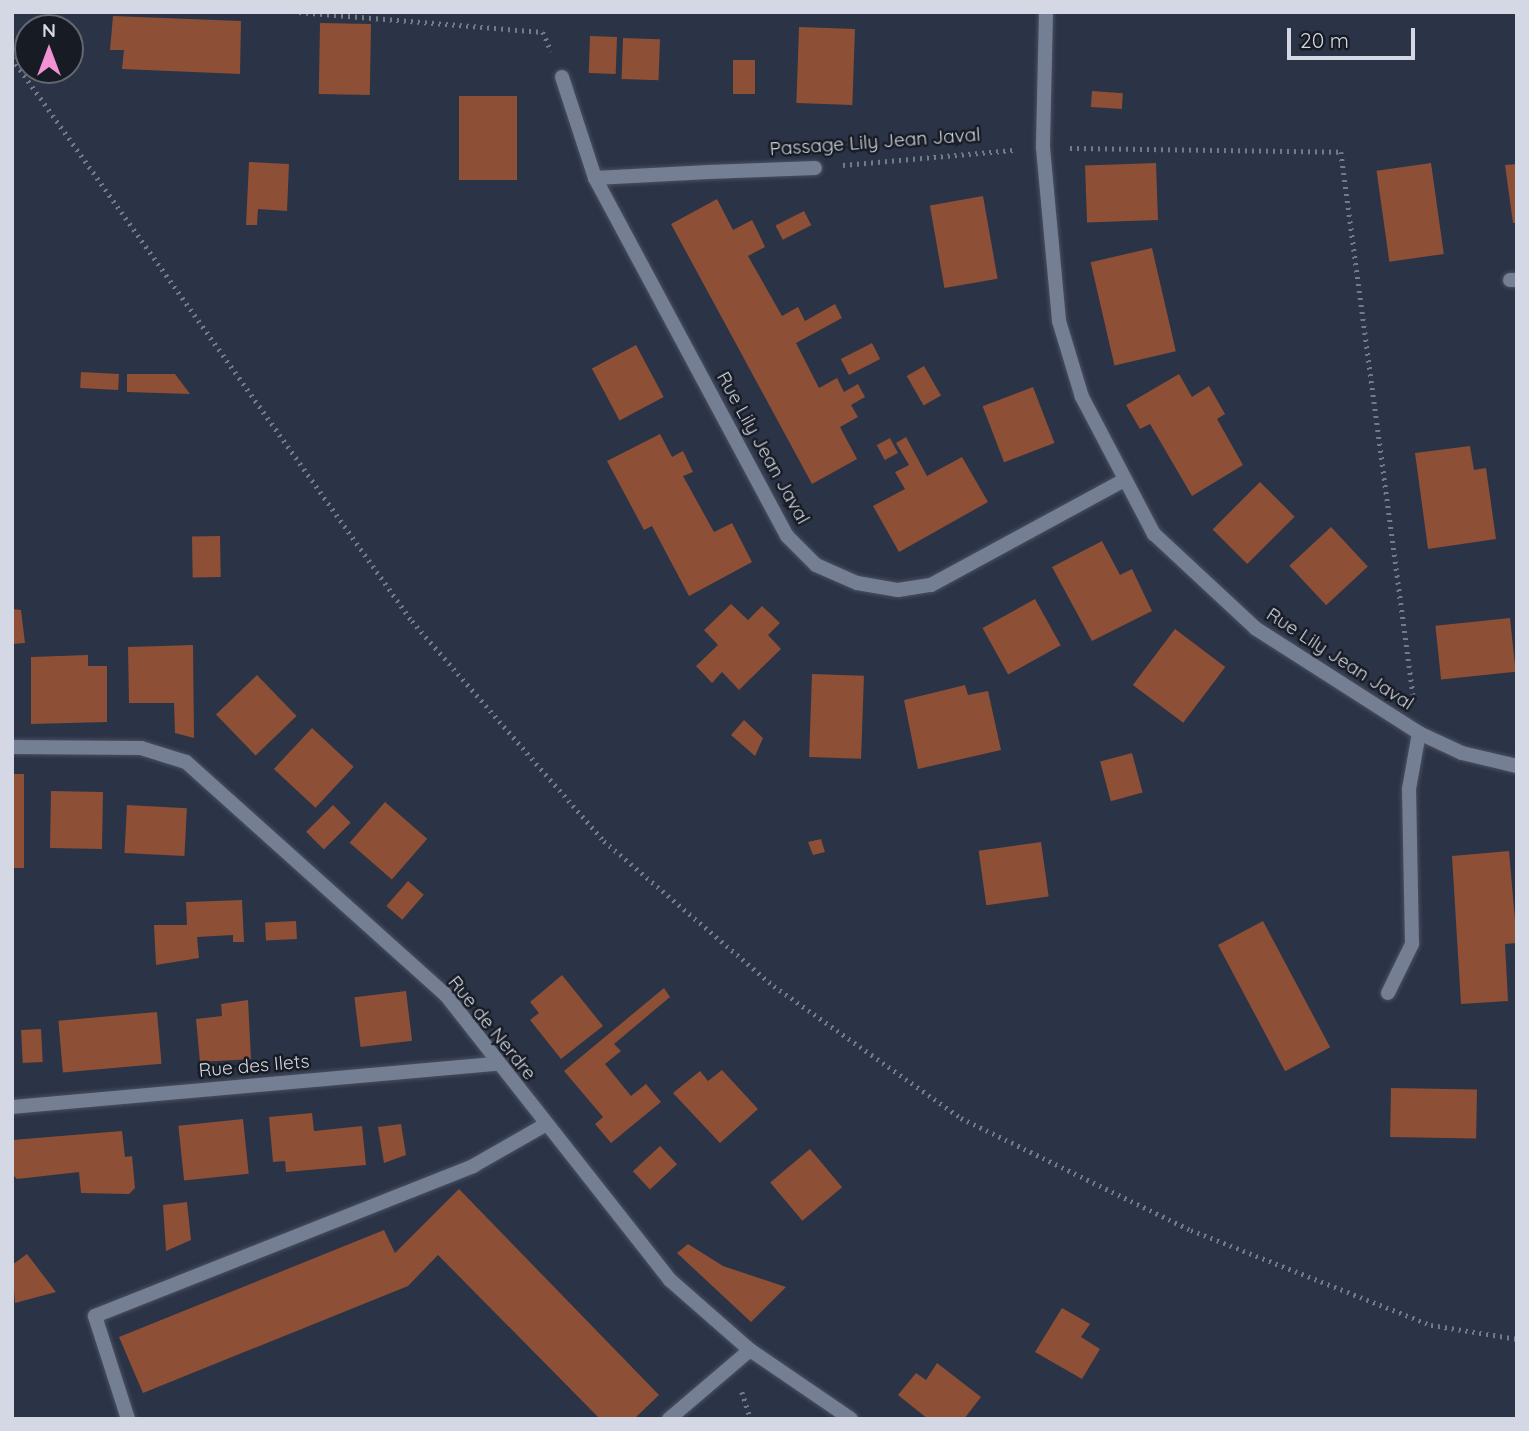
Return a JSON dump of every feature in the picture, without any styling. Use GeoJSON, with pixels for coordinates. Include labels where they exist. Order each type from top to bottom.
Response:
{"type":"FeatureCollection","features":[{"type":"Feature","properties":{"kind":"street","name":"Rue Lily Jean Javal"},"geometry":{"type":"LineString","coordinates":[[1046,12],[1043,148],[1059,321],[1082,397],[1122,482],[1154,534],[1202,585],[1255,628],[1419,733],[1408,820],[1412,944],[1388,993]]}},
{"type":"Feature","properties":{"kind":"street","name":"Rue Lily Jean Javal"},"geometry":{"type":"LineString","coordinates":[[562,77],[595,178],[787,536],[816,565],[871,586],[931,585],[1122,482]]}},
{"type":"Feature","properties":{"kind":"street","name":"Passage Lily Jean Javal"},"geometry":{"type":"LineString","coordinates":[[595,178],[815,167]]}},
{"type":"Feature","properties":{"kind":"street"},"geometry":{"type":"LineString","coordinates":[[1419,733],[1462,753],[1517,766]]}},
{"type":"Feature","properties":{"kind":"street","name":"Rue de Nerdre"},"geometry":{"type":"LineString","coordinates":[[12,747],[141,748],[186,762],[445,995],[670,1280],[750,1350],[851,1419]]}},
{"type":"Feature","properties":{"kind":"street","name":"Rue des Ilets"},"geometry":{"type":"LineString","coordinates":[[12,1107],[498,1064]]}},
{"type":"Feature","properties":{"kind":"street"},"geometry":{"type":"LineString","coordinates":[[128,1419],[95,1316],[473,1166],[545,1125]]}},
{"type":"Feature","properties":{"kind":"street"},"geometry":{"type":"LineString","coordinates":[[669,1419],[750,1350]]}},
{"type":"Feature","properties":{"kind":"path"},"geometry":{"type":"LineString","coordinates":[[299,12],[543,32],[562,77]]}},
{"type":"Feature","properties":{"kind":"path"},"geometry":{"type":"LineString","coordinates":[[12,58],[412,621],[604,841],[753,968],[961,1118],[1179,1224],[1431,1325],[1517,1339]]}},
{"type":"Feature","properties":{"kind":"path","name":"Passage Lily Jean Javal"},"geometry":{"type":"LineString","coordinates":[[815,167],[1043,148],[1341,152],[1419,733]]}},
{"type":"Feature","properties":{"kind":"building"},"geometry":{"type":"Polygon","coordinates":[[[113,16],[241,21],[240,74],[122,69],[124,50],[110,50],[113,16]]]}},
{"type":"Feature","properties":{"kind":"building"},"geometry":{"type":"Polygon","coordinates":[[[320,23],[371,24],[370,95],[319,94],[320,23]]]}},
{"type":"Feature","properties":{"kind":"building"},"geometry":{"type":"Polygon","coordinates":[[[799,27],[855,29],[852,105],[796,103],[799,27]]]}},
{"type":"Feature","properties":{"kind":"building"},"geometry":{"type":"Polygon","coordinates":[[[590,36],[617,37],[616,74],[589,73],[590,36]]]}},
{"type":"Feature","properties":{"kind":"building"},"geometry":{"type":"Polygon","coordinates":[[[623,38],[660,39],[659,80],[622,79],[623,38]]]}},
{"type":"Feature","properties":{"kind":"building"},"geometry":{"type":"Polygon","coordinates":[[[733,60],[755,60],[755,94],[733,94],[733,60]]]}},
{"type":"Feature","properties":{"kind":"building"},"geometry":{"type":"Polygon","coordinates":[[[1092,91],[1123,93],[1122,109],[1091,107],[1092,91]]]}},
{"type":"Feature","properties":{"kind":"building"},"geometry":{"type":"Polygon","coordinates":[[[459,96],[517,96],[517,180],[459,180],[459,96]]]}},
{"type":"Feature","properties":{"kind":"building"},"geometry":{"type":"Polygon","coordinates":[[[249,162],[289,164],[287,211],[258,209],[257,225],[246,225],[249,162]]]}},
{"type":"Feature","properties":{"kind":"building"},"geometry":{"type":"Polygon","coordinates":[[[1156,163],[1158,220],[1087,222],[1085,165],[1156,163]]]}},
{"type":"Feature","properties":{"kind":"building"},"geometry":{"type":"Polygon","coordinates":[[[1431,163],[1444,254],[1389,262],[1377,171],[1431,163]]]}},
{"type":"Feature","properties":{"kind":"building"},"geometry":{"type":"Polygon","coordinates":[[[1517,164],[1517,223],[1513,223],[1505,165],[1517,164]]]}},
{"type":"Feature","properties":{"kind":"building"},"geometry":{"type":"Polygon","coordinates":[[[983,196],[998,279],[944,288],[930,205],[983,196]]]}},
{"type":"Feature","properties":{"kind":"building"},"geometry":{"type":"Polygon","coordinates":[[[717,199],[733,230],[752,220],[765,247],[748,256],[782,316],[798,307],[805,321],[835,304],[842,318],[796,343],[819,388],[837,378],[844,392],[858,384],[865,397],[851,405],[858,417],[840,427],[857,459],[812,484],[671,224],[717,199]]]}},
{"type":"Feature","properties":{"kind":"building"},"geometry":{"type":"Polygon","coordinates":[[[804,211],[811,225],[783,240],[775,226],[804,211]]]}},
{"type":"Feature","properties":{"kind":"building"},"geometry":{"type":"Polygon","coordinates":[[[1152,248],[1176,351],[1114,365],[1091,262],[1152,248]]]}},
{"type":"Feature","properties":{"kind":"building"},"geometry":{"type":"Polygon","coordinates":[[[872,343],[880,359],[849,375],[841,359],[872,343]]]}},
{"type":"Feature","properties":{"kind":"building"},"geometry":{"type":"Polygon","coordinates":[[[636,345],[664,397],[620,421],[592,368],[636,345]]]}},
{"type":"Feature","properties":{"kind":"building"},"geometry":{"type":"Polygon","coordinates":[[[924,366],[941,395],[924,405],[907,376],[924,366]]]}},
{"type":"Feature","properties":{"kind":"building"},"geometry":{"type":"Polygon","coordinates":[[[81,372],[119,374],[118,390],[80,388],[81,372]]]}},
{"type":"Feature","properties":{"kind":"building"},"geometry":{"type":"Polygon","coordinates":[[[127,374],[175,374],[190,394],[127,392],[127,374]]]}},
{"type":"Feature","properties":{"kind":"building"},"geometry":{"type":"Polygon","coordinates":[[[1179,374],[1192,397],[1209,386],[1225,414],[1217,419],[1243,465],[1192,496],[1150,424],[1140,429],[1126,405],[1179,374]]]}},
{"type":"Feature","properties":{"kind":"building"},"geometry":{"type":"Polygon","coordinates":[[[1033,387],[1055,443],[1004,462],[983,406],[1033,387]]]}},
{"type":"Feature","properties":{"kind":"building"},"geometry":{"type":"Polygon","coordinates":[[[660,434],[672,457],[683,451],[693,472],[683,476],[714,532],[732,523],[752,562],[689,596],[652,526],[644,530],[607,461],[660,434]]]}},
{"type":"Feature","properties":{"kind":"building"},"geometry":{"type":"Polygon","coordinates":[[[906,437],[927,476],[962,457],[988,502],[899,552],[873,506],[905,489],[895,472],[909,465],[896,443],[906,437]]]}},
{"type":"Feature","properties":{"kind":"building"},"geometry":{"type":"Polygon","coordinates":[[[890,438],[898,453],[885,460],[877,445],[890,438]]]}},
{"type":"Feature","properties":{"kind":"building"},"geometry":{"type":"Polygon","coordinates":[[[1470,446],[1474,470],[1486,468],[1496,539],[1428,549],[1415,453],[1470,446]]]}},
{"type":"Feature","properties":{"kind":"building"},"geometry":{"type":"Polygon","coordinates":[[[1260,482],[1295,517],[1247,564],[1213,529],[1260,482]]]}},
{"type":"Feature","properties":{"kind":"building"},"geometry":{"type":"Polygon","coordinates":[[[1331,527],[1368,566],[1326,605],[1289,566],[1331,527]]]}},
{"type":"Feature","properties":{"kind":"building"},"geometry":{"type":"Polygon","coordinates":[[[192,536],[220,536],[221,577],[193,577],[192,536]]]}},
{"type":"Feature","properties":{"kind":"building"},"geometry":{"type":"Polygon","coordinates":[[[1102,541],[1120,575],[1132,569],[1152,611],[1092,641],[1052,567],[1102,541]]]}},
{"type":"Feature","properties":{"kind":"building"},"geometry":{"type":"Polygon","coordinates":[[[1035,599],[1061,645],[1008,674],[983,628],[1035,599]]]}},
{"type":"Feature","properties":{"kind":"building"},"geometry":{"type":"Polygon","coordinates":[[[731,604],[748,620],[762,606],[780,623],[768,635],[781,649],[739,690],[722,672],[712,683],[696,666],[718,645],[704,630],[731,604]]]}},
{"type":"Feature","properties":{"kind":"building"},"geometry":{"type":"Polygon","coordinates":[[[12,609],[21,610],[25,643],[12,644],[12,609]]]}},
{"type":"Feature","properties":{"kind":"building"},"geometry":{"type":"Polygon","coordinates":[[[1510,618],[1516,672],[1441,680],[1435,626],[1510,618]]]}},
{"type":"Feature","properties":{"kind":"building"},"geometry":{"type":"Polygon","coordinates":[[[1175,629],[1225,667],[1183,723],[1133,685],[1175,629]]]}},
{"type":"Feature","properties":{"kind":"building"},"geometry":{"type":"Polygon","coordinates":[[[193,645],[194,738],[175,733],[174,703],[129,703],[128,647],[193,645]]]}},
{"type":"Feature","properties":{"kind":"building"},"geometry":{"type":"Polygon","coordinates":[[[88,655],[88,666],[107,666],[107,722],[31,724],[31,657],[88,655]]]}},
{"type":"Feature","properties":{"kind":"building"},"geometry":{"type":"Polygon","coordinates":[[[812,674],[864,676],[861,759],[809,757],[812,674]]]}},
{"type":"Feature","properties":{"kind":"building"},"geometry":{"type":"Polygon","coordinates":[[[257,675],[297,716],[256,756],[216,715],[257,675]]]}},
{"type":"Feature","properties":{"kind":"building"},"geometry":{"type":"Polygon","coordinates":[[[965,685],[968,695],[988,691],[1001,750],[918,769],[904,700],[965,685]]]}},
{"type":"Feature","properties":{"kind":"building"},"geometry":{"type":"Polygon","coordinates":[[[744,720],[763,738],[755,756],[731,735],[744,720]]]}},
{"type":"Feature","properties":{"kind":"building"},"geometry":{"type":"Polygon","coordinates":[[[312,728],[354,767],[315,808],[274,769],[312,728]]]}},
{"type":"Feature","properties":{"kind":"building"},"geometry":{"type":"Polygon","coordinates":[[[1132,753],[1143,793],[1111,801],[1100,762],[1132,753]]]}},
{"type":"Feature","properties":{"kind":"building"},"geometry":{"type":"Polygon","coordinates":[[[12,774],[24,774],[24,868],[12,868],[12,774]]]}},
{"type":"Feature","properties":{"kind":"building"},"geometry":{"type":"Polygon","coordinates":[[[51,791],[103,792],[102,849],[50,848],[51,791]]]}},
{"type":"Feature","properties":{"kind":"building"},"geometry":{"type":"Polygon","coordinates":[[[385,802],[427,839],[392,879],[350,843],[385,802]]]}},
{"type":"Feature","properties":{"kind":"building"},"geometry":{"type":"Polygon","coordinates":[[[127,805],[187,808],[184,856],[124,853],[127,805]]]}},
{"type":"Feature","properties":{"kind":"building"},"geometry":{"type":"Polygon","coordinates":[[[333,805],[351,823],[324,850],[306,832],[333,805]]]}},
{"type":"Feature","properties":{"kind":"building"},"geometry":{"type":"Polygon","coordinates":[[[821,839],[825,852],[813,855],[808,842],[821,839]]]}},
{"type":"Feature","properties":{"kind":"building"},"geometry":{"type":"Polygon","coordinates":[[[1041,842],[1049,896],[986,905],[979,851],[1041,842]]]}},
{"type":"Feature","properties":{"kind":"building"},"geometry":{"type":"Polygon","coordinates":[[[1509,851],[1517,943],[1505,944],[1508,1001],[1461,1004],[1452,856],[1509,851]]]}},
{"type":"Feature","properties":{"kind":"building"},"geometry":{"type":"Polygon","coordinates":[[[408,881],[424,895],[402,920],[386,906],[408,881]]]}},
{"type":"Feature","properties":{"kind":"building"},"geometry":{"type":"Polygon","coordinates":[[[242,900],[244,942],[233,942],[233,935],[197,937],[199,958],[156,965],[154,925],[187,925],[186,902],[242,900]]]}},
{"type":"Feature","properties":{"kind":"building"},"geometry":{"type":"Polygon","coordinates":[[[296,921],[297,939],[266,941],[265,923],[296,921]]]}},
{"type":"Feature","properties":{"kind":"building"},"geometry":{"type":"Polygon","coordinates":[[[1263,921],[1330,1047],[1285,1071],[1218,945],[1263,921]]]}},
{"type":"Feature","properties":{"kind":"building"},"geometry":{"type":"Polygon","coordinates":[[[562,975],[603,1026],[561,1059],[530,1020],[539,1013],[530,1002],[562,975]]]}},
{"type":"Feature","properties":{"kind":"building"},"geometry":{"type":"Polygon","coordinates":[[[664,988],[670,997],[614,1044],[621,1051],[605,1064],[631,1096],[646,1084],[661,1102],[611,1143],[595,1124],[603,1117],[564,1071],[664,988]]]}},
{"type":"Feature","properties":{"kind":"building"},"geometry":{"type":"Polygon","coordinates":[[[406,991],[412,1041],[360,1047],[354,997],[406,991]]]}},
{"type":"Feature","properties":{"kind":"building"},"geometry":{"type":"Polygon","coordinates":[[[248,1000],[251,1059],[200,1062],[196,1019],[222,1016],[221,1004],[248,1000]]]}},
{"type":"Feature","properties":{"kind":"building"},"geometry":{"type":"Polygon","coordinates":[[[157,1012],[162,1064],[63,1072],[58,1021],[157,1012]]]}},
{"type":"Feature","properties":{"kind":"building"},"geometry":{"type":"Polygon","coordinates":[[[41,1029],[43,1062],[23,1063],[21,1030],[41,1029]]]}},
{"type":"Feature","properties":{"kind":"building"},"geometry":{"type":"Polygon","coordinates":[[[722,1070],[758,1109],[720,1143],[673,1093],[700,1071],[708,1081],[722,1070]]]}},
{"type":"Feature","properties":{"kind":"building"},"geometry":{"type":"Polygon","coordinates":[[[1391,1088],[1477,1090],[1476,1138],[1390,1137],[1391,1088]]]}},
{"type":"Feature","properties":{"kind":"building"},"geometry":{"type":"Polygon","coordinates":[[[312,1113],[314,1131],[362,1126],[366,1165],[286,1172],[285,1161],[273,1162],[269,1117],[312,1113]]]}},
{"type":"Feature","properties":{"kind":"building"},"geometry":{"type":"Polygon","coordinates":[[[243,1119],[249,1174],[184,1180],[178,1126],[243,1119]]]}},
{"type":"Feature","properties":{"kind":"building"},"geometry":{"type":"Polygon","coordinates":[[[401,1124],[406,1155],[384,1163],[378,1127],[401,1124]]]}},
{"type":"Feature","properties":{"kind":"building"},"geometry":{"type":"Polygon","coordinates":[[[122,1131],[125,1157],[132,1156],[135,1188],[129,1194],[81,1193],[79,1172],[17,1179],[12,1174],[12,1140],[122,1131]]]}},
{"type":"Feature","properties":{"kind":"building"},"geometry":{"type":"Polygon","coordinates":[[[660,1146],[677,1164],[650,1190],[633,1171],[660,1146]]]}},
{"type":"Feature","properties":{"kind":"building"},"geometry":{"type":"Polygon","coordinates":[[[810,1149],[842,1187],[802,1221],[770,1182],[810,1149]]]}},
{"type":"Feature","properties":{"kind":"building"},"geometry":{"type":"Polygon","coordinates":[[[459,1189],[659,1395],[634,1419],[600,1419],[438,1255],[408,1286],[143,1393],[119,1337],[384,1230],[395,1253],[459,1189]]]}},
{"type":"Feature","properties":{"kind":"building"},"geometry":{"type":"Polygon","coordinates":[[[187,1202],[191,1240],[166,1251],[163,1205],[187,1202]]]}},
{"type":"Feature","properties":{"kind":"building"},"geometry":{"type":"Polygon","coordinates":[[[688,1244],[723,1266],[786,1287],[751,1322],[677,1253],[688,1244]]]}},
{"type":"Feature","properties":{"kind":"building"},"geometry":{"type":"Polygon","coordinates":[[[27,1254],[56,1292],[15,1303],[12,1265],[27,1254]]]}},
{"type":"Feature","properties":{"kind":"building"},"geometry":{"type":"Polygon","coordinates":[[[1062,1308],[1090,1324],[1081,1337],[1100,1349],[1082,1379],[1035,1352],[1062,1308]]]}},
{"type":"Feature","properties":{"kind":"building"},"geometry":{"type":"Polygon","coordinates":[[[937,1363],[981,1397],[964,1419],[928,1419],[898,1395],[916,1373],[926,1380],[937,1363]]]}}]}
